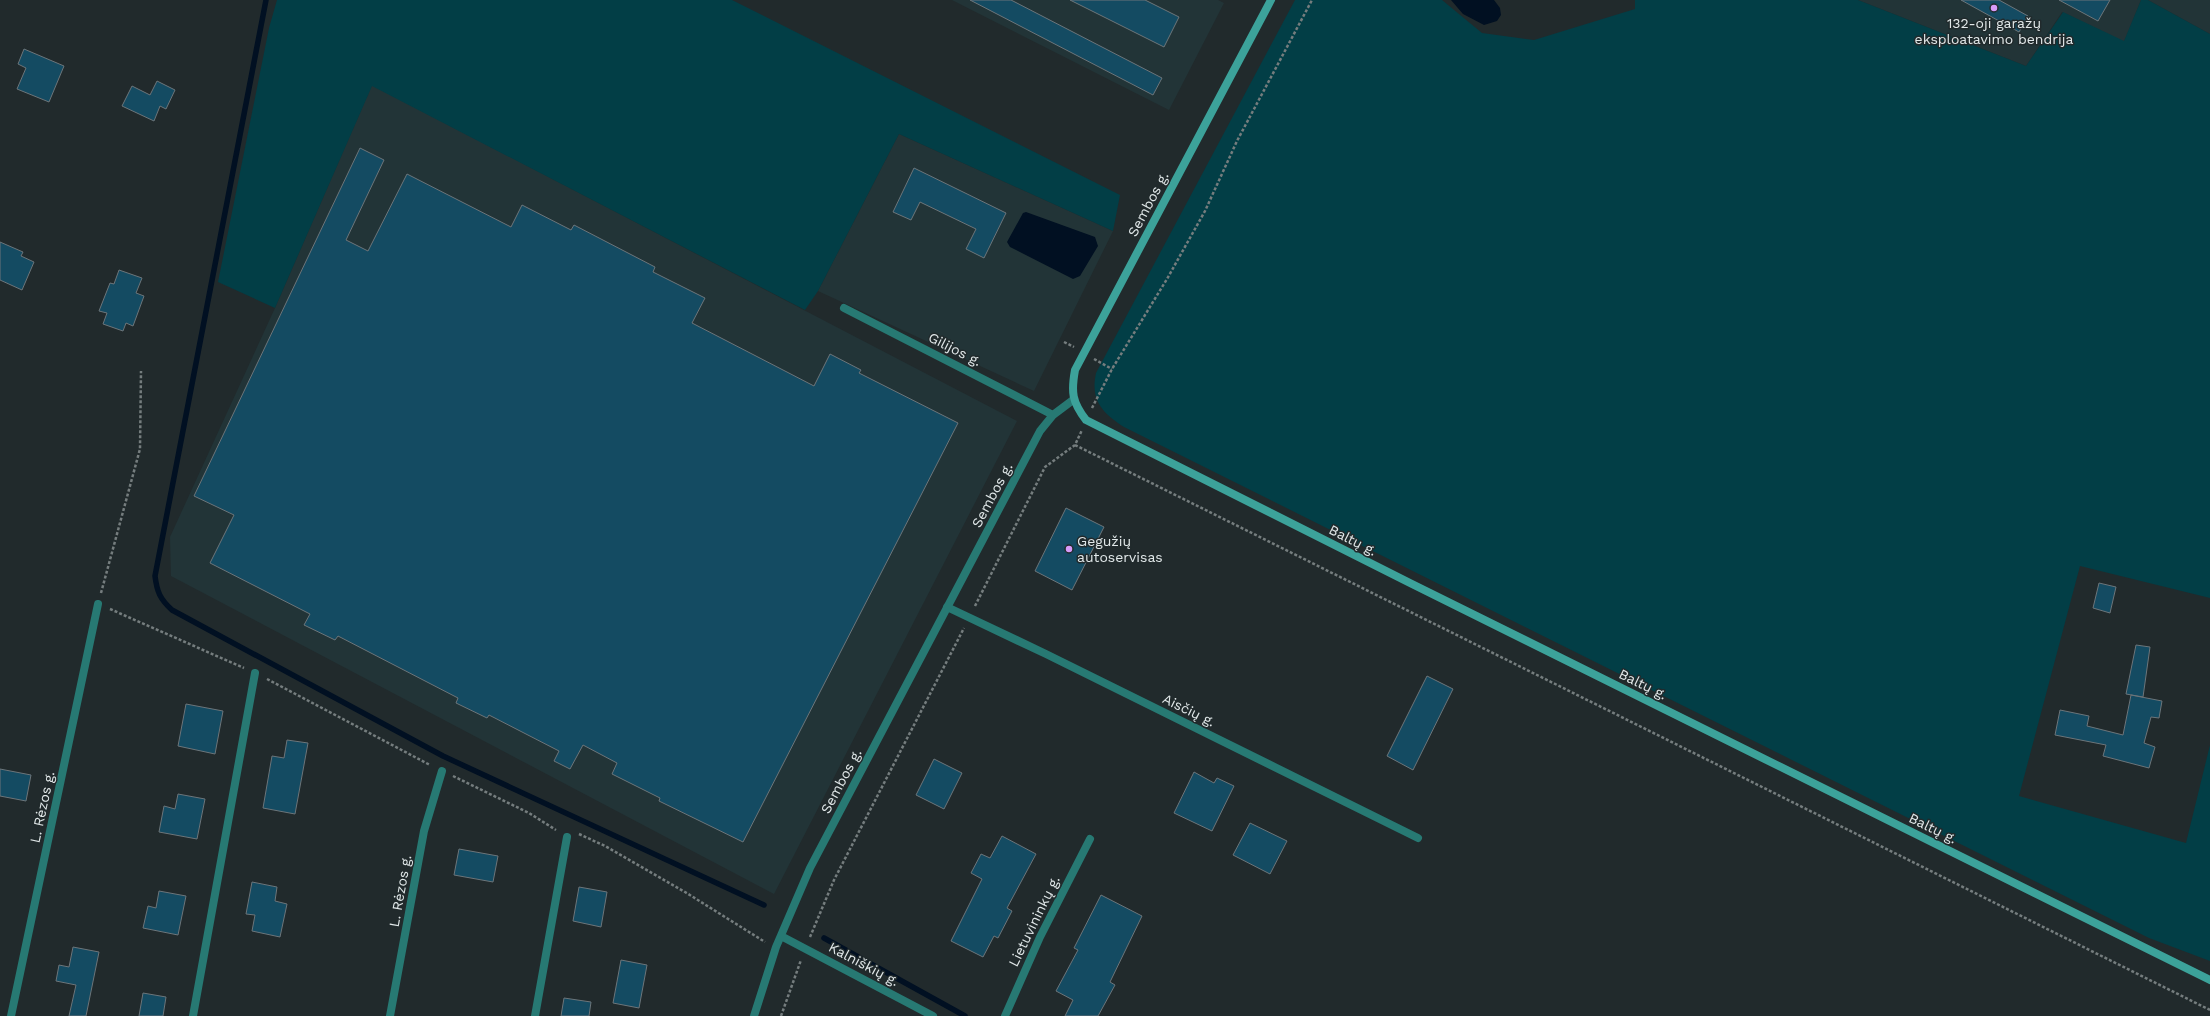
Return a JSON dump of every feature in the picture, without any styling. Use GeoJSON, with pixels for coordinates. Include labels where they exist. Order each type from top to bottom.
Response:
{"type":"FeatureCollection","features":[{"type":"Feature","properties":{"kind":"main road","name":"Sembos g."},"geometry":{"type":"LineString","coordinates":[[1073,400],[1075,370],[1271,0]]}},
{"type":"Feature","properties":{"kind":"main road"},"geometry":{"type":"LineString","coordinates":[[1073,400],[1086,420]]}},
{"type":"Feature","properties":{"kind":"main road","name":"Baltų g."},"geometry":{"type":"LineString","coordinates":[[1086,420],[1417,587],[2210,980]]}},
{"type":"Feature","properties":{"kind":"street","name":"Gilijos g."},"geometry":{"type":"LineString","coordinates":[[844,308],[1053,415]]}},
{"type":"Feature","properties":{"kind":"street","name":"Sembos g."},"geometry":{"type":"LineString","coordinates":[[754,1016],[776,948],[810,868],[1040,431],[1053,415],[1073,400]]}},
{"type":"Feature","properties":{"kind":"street","name":"L. Rėzos g."},"geometry":{"type":"LineString","coordinates":[[10,1016],[98,604]]}},
{"type":"Feature","properties":{"kind":"street","name":"Aisčių g."},"geometry":{"type":"LineString","coordinates":[[947,607],[1046,654],[1418,838]]}},
{"type":"Feature","properties":{"kind":"street"},"geometry":{"type":"LineString","coordinates":[[192,1016],[255,673]]}},
{"type":"Feature","properties":{"kind":"street","name":"L. Rėzos g."},"geometry":{"type":"LineString","coordinates":[[390,1016],[424,831],[442,772]]}},
{"type":"Feature","properties":{"kind":"street"},"geometry":{"type":"LineString","coordinates":[[535,1016],[567,837]]}},
{"type":"Feature","properties":{"kind":"street","name":"Lietuvininkų g."},"geometry":{"type":"LineString","coordinates":[[1005,1016],[1040,937],[1090,839]]}},
{"type":"Feature","properties":{"kind":"street","name":"Kalniškių g."},"geometry":{"type":"LineString","coordinates":[[781,936],[933,1016]]}},
{"type":"Feature","properties":{"kind":"path"},"geometry":{"type":"LineString","coordinates":[[781,1016],[806,948],[834,880],[1045,467],[1075,445],[1112,369],[1167,279],[1201,218],[1237,140],[1312,0]]}},
{"type":"Feature","properties":{"kind":"path"},"geometry":{"type":"LineString","coordinates":[[141,371],[140,449],[98,604],[255,673],[442,772],[530,813],[567,837],[578,834],[605,846],[685,892],[776,948]]}},
{"type":"Feature","properties":{"kind":"path"},"geometry":{"type":"LineString","coordinates":[[1075,445],[2210,1010]]}},
{"type":"Feature","properties":{"kind":"shaded area"},"geometry":{"type":"Polygon","coordinates":[[[277,0],[732,0],[1120,195],[1113,231],[899,134],[818,291],[805,310],[372,86],[275,308],[218,282],[269,28],[277,0]]]}},
{"type":"Feature","properties":{"kind":"shaded area"},"geometry":{"type":"Polygon","coordinates":[[[952,0],[1218,0],[1224,3],[1169,110],[952,0]]]}},
{"type":"Feature","properties":{"kind":"shaded area"},"geometry":{"type":"Polygon","coordinates":[[[1295,0],[1442,0],[1482,33],[1534,40],[1635,9],[1635,0],[1858,0],[2026,66],[2063,12],[2124,41],[2141,0],[2148,0],[2210,34],[2210,598],[2080,566],[2019,796],[2186,843],[2210,745],[2210,961],[2149,938],[1124,427],[1104,411],[1097,399],[1095,391],[1096,373],[1295,0]]]}},
{"type":"Feature","properties":{"kind":"shaded area"},"geometry":{"type":"Polygon","coordinates":[[[1451,0],[1494,0],[1500,8],[1501,15],[1497,21],[1484,25],[1463,14],[1451,0]]]}},
{"type":"Feature","properties":{"kind":"shaded area"},"geometry":{"type":"Polygon","coordinates":[[[1858,0],[2141,0],[2124,42],[2062,12],[2026,66],[1858,0]]]}},
{"type":"Feature","properties":{"kind":"shaded area"},"geometry":{"type":"Polygon","coordinates":[[[2148,0],[2210,0],[2210,34],[2148,0]]]}},
{"type":"Feature","properties":{"kind":"shaded area"},"geometry":{"type":"Polygon","coordinates":[[[372,85],[1017,421],[774,894],[171,576],[170,537],[275,308],[372,85]]]}},
{"type":"Feature","properties":{"kind":"shaded area"},"geometry":{"type":"Polygon","coordinates":[[[899,134],[1113,231],[1034,391],[818,291],[899,134]]]}},
{"type":"Feature","properties":{"kind":"shaded area"},"geometry":{"type":"Polygon","coordinates":[[[1026,212],[1095,237],[1098,246],[1080,276],[1073,279],[1010,247],[1007,242],[1023,213],[1026,212]]]}},
{"type":"Feature","properties":{"kind":"building"},"geometry":{"type":"Polygon","coordinates":[[[970,0],[1011,0],[1162,78],[1153,95],[970,0]]]}},
{"type":"Feature","properties":{"kind":"building"},"geometry":{"type":"Polygon","coordinates":[[[1070,0],[1145,0],[1179,17],[1164,47],[1070,0]]]}},
{"type":"Feature","properties":{"kind":"building","name":"132-oji garažų eksploatavimo bendrija"},"geometry":{"type":"Polygon","coordinates":[[[1961,0],[1999,0],[2028,16],[2019,32],[1961,0]]]}},
{"type":"Feature","properties":{"kind":"building"},"geometry":{"type":"Polygon","coordinates":[[[2059,0],[2110,0],[2098,21],[2059,0]]]}},
{"type":"Feature","properties":{"kind":"building"},"geometry":{"type":"Polygon","coordinates":[[[24,49],[64,66],[49,102],[17,89],[26,68],[18,64],[24,49]]]}},
{"type":"Feature","properties":{"kind":"building"},"geometry":{"type":"Polygon","coordinates":[[[157,81],[175,90],[166,109],[160,106],[154,121],[122,106],[132,86],[150,95],[157,81]]]}},
{"type":"Feature","properties":{"kind":"building"},"geometry":{"type":"Polygon","coordinates":[[[360,148],[384,160],[346,240],[368,251],[407,174],[511,227],[522,205],[571,230],[574,225],[655,267],[653,272],[705,298],[692,323],[814,386],[830,354],[861,370],[859,373],[958,423],[743,842],[659,801],[660,798],[612,774],[617,763],[583,745],[570,769],[554,761],[559,751],[489,715],[487,718],[456,703],[458,698],[338,636],[335,640],[304,625],[310,614],[210,563],[234,515],[194,496],[360,148]]]}},
{"type":"Feature","properties":{"kind":"building"},"geometry":{"type":"Polygon","coordinates":[[[914,168],[1006,213],[984,258],[966,249],[976,229],[920,202],[911,220],[893,212],[914,168]]]}},
{"type":"Feature","properties":{"kind":"building"},"geometry":{"type":"Polygon","coordinates":[[[0,242],[23,252],[21,256],[34,262],[22,290],[0,280],[0,242]]]}},
{"type":"Feature","properties":{"kind":"building"},"geometry":{"type":"Polygon","coordinates":[[[119,270],[142,278],[136,293],[144,296],[133,326],[126,323],[123,331],[103,324],[107,313],[99,311],[110,283],[114,284],[119,270]]]}},
{"type":"Feature","properties":{"kind":"building","name":"Gegužių autoservisas"},"geometry":{"type":"Polygon","coordinates":[[[1066,508],[1104,527],[1072,590],[1035,571],[1066,508]]]}},
{"type":"Feature","properties":{"kind":"building"},"geometry":{"type":"Polygon","coordinates":[[[2099,583],[2116,587],[2110,613],[2093,608],[2099,583]]]}},
{"type":"Feature","properties":{"kind":"building"},"geometry":{"type":"Polygon","coordinates":[[[2136,645],[2150,647],[2143,697],[2126,694],[2136,645]]]}},
{"type":"Feature","properties":{"kind":"building"},"geometry":{"type":"Polygon","coordinates":[[[1427,676],[1453,689],[1413,770],[1387,756],[1427,676]]]}},
{"type":"Feature","properties":{"kind":"building"},"geometry":{"type":"Polygon","coordinates":[[[2131,695],[2162,701],[2159,718],[2151,717],[2144,743],[2155,747],[2149,768],[2103,756],[2106,745],[2055,735],[2060,710],[2089,716],[2087,726],[2123,735],[2131,695]]]}},
{"type":"Feature","properties":{"kind":"building"},"geometry":{"type":"Polygon","coordinates":[[[186,704],[223,711],[215,754],[178,746],[186,704]]]}},
{"type":"Feature","properties":{"kind":"building"},"geometry":{"type":"Polygon","coordinates":[[[287,740],[308,743],[295,814],[263,808],[272,756],[284,758],[287,740]]]}},
{"type":"Feature","properties":{"kind":"building"},"geometry":{"type":"Polygon","coordinates":[[[934,759],[962,773],[944,809],[916,795],[934,759]]]}},
{"type":"Feature","properties":{"kind":"building"},"geometry":{"type":"Polygon","coordinates":[[[0,769],[31,775],[26,801],[0,796],[0,769]]]}},
{"type":"Feature","properties":{"kind":"building"},"geometry":{"type":"Polygon","coordinates":[[[1194,772],[1214,783],[1217,778],[1234,786],[1212,831],[1174,813],[1194,772]]]}},
{"type":"Feature","properties":{"kind":"building"},"geometry":{"type":"Polygon","coordinates":[[[178,794],[205,799],[197,839],[159,832],[164,806],[175,809],[178,794]]]}},
{"type":"Feature","properties":{"kind":"building"},"geometry":{"type":"Polygon","coordinates":[[[1250,823],[1287,841],[1270,874],[1233,855],[1250,823]]]}},
{"type":"Feature","properties":{"kind":"building"},"geometry":{"type":"Polygon","coordinates":[[[1002,836],[1036,854],[1007,908],[1012,911],[998,938],[994,936],[983,957],[951,941],[982,879],[971,873],[981,854],[990,858],[1002,836]]]}},
{"type":"Feature","properties":{"kind":"building"},"geometry":{"type":"Polygon","coordinates":[[[459,849],[498,856],[493,882],[454,875],[459,849]]]}},
{"type":"Feature","properties":{"kind":"building"},"geometry":{"type":"Polygon","coordinates":[[[252,882],[277,887],[275,901],[287,904],[280,937],[252,931],[255,915],[246,914],[252,882]]]}},
{"type":"Feature","properties":{"kind":"building"},"geometry":{"type":"Polygon","coordinates":[[[579,887],[607,892],[601,927],[573,921],[579,887]]]}},
{"type":"Feature","properties":{"kind":"building"},"geometry":{"type":"Polygon","coordinates":[[[159,891],[186,896],[178,935],[143,928],[148,906],[156,908],[159,891]]]}},
{"type":"Feature","properties":{"kind":"building"},"geometry":{"type":"Polygon","coordinates":[[[1101,895],[1142,916],[1110,982],[1115,985],[1098,1016],[1065,1016],[1073,1000],[1056,991],[1078,950],[1074,948],[1101,895]]]}},
{"type":"Feature","properties":{"kind":"building"},"geometry":{"type":"Polygon","coordinates":[[[73,947],[99,952],[86,1016],[69,1016],[76,985],[56,981],[59,965],[69,967],[73,947]]]}},
{"type":"Feature","properties":{"kind":"building"},"geometry":{"type":"Polygon","coordinates":[[[621,960],[647,965],[639,1008],[613,1003],[621,960]]]}},
{"type":"Feature","properties":{"kind":"building"},"geometry":{"type":"Polygon","coordinates":[[[143,993],[166,997],[163,1016],[139,1016],[143,993]]]}},
{"type":"Feature","properties":{"kind":"building"},"geometry":{"type":"Polygon","coordinates":[[[564,998],[591,1002],[589,1016],[561,1016],[564,998]]]}},
{"type":"Feature","properties":{"kind":"waterway"},"geometry":{"type":"LineString","coordinates":[[266,0],[155,576],[160,595],[172,610],[443,756],[764,905]]}},
{"type":"Feature","properties":{"kind":"waterway"},"geometry":{"type":"LineString","coordinates":[[824,938],[965,1016]]}},
{"type":"Feature","properties":{"kind":"place","name":"132-oji garažų eksploatavimo bendrija"},"geometry":{"type":"Point","coordinates":[1994,8]}},
{"type":"Feature","properties":{"kind":"place","name":"Gegužių autoservisas"},"geometry":{"type":"Point","coordinates":[1069,549]}}]}
